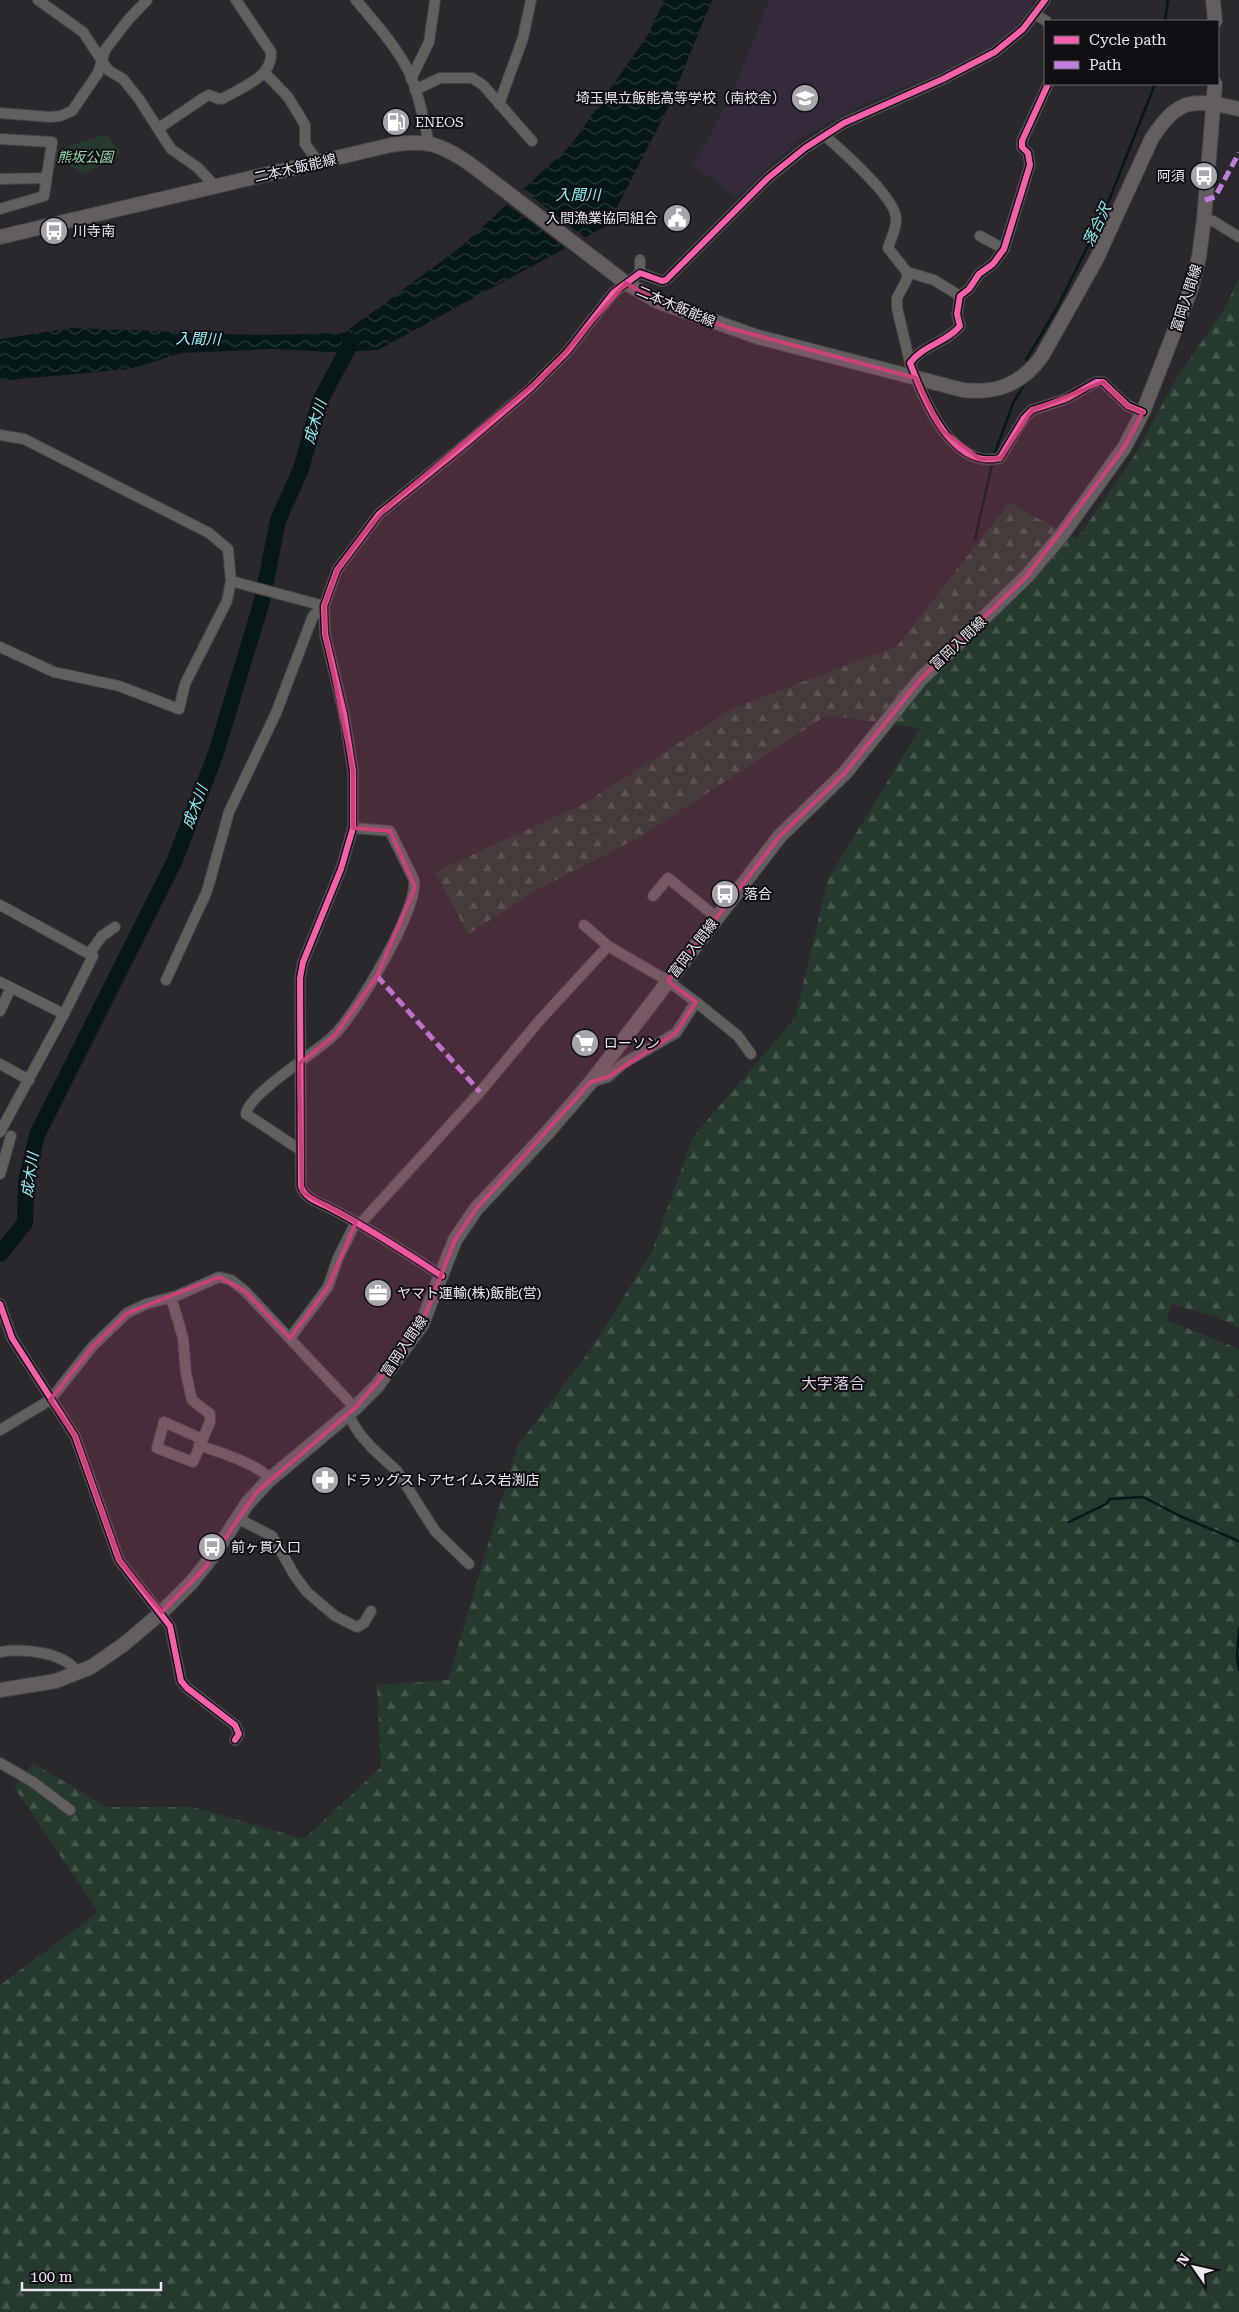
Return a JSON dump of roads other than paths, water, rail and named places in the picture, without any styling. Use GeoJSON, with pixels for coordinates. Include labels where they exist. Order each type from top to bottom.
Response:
{"type":"FeatureCollection","features":[{"type":"Feature","properties":{"kind":"main road"},"geometry":{"type":"LineString","coordinates":[[1213,0],[1215,20]]}},
{"type":"Feature","properties":{"kind":"main road","name":"富岡入間線"},"geometry":{"type":"LineString","coordinates":[[0,1690],[41,1685],[77,1672],[107,1657],[162,1612],[205,1568],[252,1498],[270,1478],[352,1412],[377,1386],[417,1330],[434,1297],[456,1240],[476,1208],[548,1132],[591,1082],[780,836],[844,773],[920,680],[1027,576],[1055,543],[1124,448],[1143,412],[1191,289],[1199,257],[1204,219],[1215,85]]}},
{"type":"Feature","properties":{"kind":"main road","name":"二本木飯能線"},"geometry":{"type":"LineString","coordinates":[[1,234],[216,187],[391,145],[410,142],[430,142],[453,152],[621,280],[658,302],[729,328],[963,390],[978,391],[1008,386],[1026,375],[1054,337],[1092,267],[1152,138],[1164,120],[1175,110],[1186,104],[1215,103],[1239,108]]}},
{"type":"Feature","properties":{"kind":"street"},"geometry":{"type":"LineString","coordinates":[[38,0],[83,32],[108,70],[129,86],[159,128],[171,150],[198,167],[216,187]]}},
{"type":"Feature","properties":{"kind":"street"},"geometry":{"type":"LineString","coordinates":[[0,113],[50,117],[66,114],[80,101],[98,73],[105,50],[148,0]]}},
{"type":"Feature","properties":{"kind":"street"},"geometry":{"type":"LineString","coordinates":[[159,128],[205,96],[209,95],[219,99],[224,98],[264,73],[270,67],[271,52],[236,0]]}},
{"type":"Feature","properties":{"kind":"street"},"geometry":{"type":"LineString","coordinates":[[356,0],[396,51],[412,79],[430,142]]}},
{"type":"Feature","properties":{"kind":"street"},"geometry":{"type":"LineString","coordinates":[[412,79],[429,42],[435,0]]}},
{"type":"Feature","properties":{"kind":"street"},"geometry":{"type":"LineString","coordinates":[[499,104],[523,38],[531,0]]}},
{"type":"Feature","properties":{"kind":"street"},"geometry":{"type":"LineString","coordinates":[[442,1276],[358,1223],[302,1192],[300,1180],[300,978],[303,962],[341,869],[353,828],[353,771],[344,714],[325,634],[324,606],[337,570],[379,514],[467,444],[547,373],[567,352],[621,280],[640,273],[662,281],[666,280],[768,178],[824,134],[866,112],[983,60],[1010,41],[1045,0]]}},
{"type":"Feature","properties":{"kind":"street"},"geometry":{"type":"LineString","coordinates":[[1035,14],[1044,20]]}},
{"type":"Feature","properties":{"kind":"street"},"geometry":{"type":"LineString","coordinates":[[264,73],[293,105],[305,125],[304,144],[319,163]]}},
{"type":"Feature","properties":{"kind":"street"},"geometry":{"type":"LineString","coordinates":[[415,90],[440,78],[472,78],[483,85],[532,141]]}},
{"type":"Feature","properties":{"kind":"street"},"geometry":{"type":"LineString","coordinates":[[910,363],[916,355],[953,336],[960,326],[957,314],[960,296],[969,288],[979,274],[993,264],[1004,249],[1030,165],[1028,153],[1022,147],[1022,141],[1048,85]]}},
{"type":"Feature","properties":{"kind":"street"},"geometry":{"type":"LineString","coordinates":[[824,134],[875,183],[893,209],[896,217],[895,228],[888,248],[907,272],[934,280],[960,296]]}},
{"type":"Feature","properties":{"kind":"street"},"geometry":{"type":"LineString","coordinates":[[0,139],[52,142],[44,196],[0,209]]}},
{"type":"Feature","properties":{"kind":"street"},"geometry":{"type":"LineString","coordinates":[[0,179],[46,178]]}},
{"type":"Feature","properties":{"kind":"street"},"geometry":{"type":"LineString","coordinates":[[1204,219],[1213,221],[1239,237]]}},
{"type":"Feature","properties":{"kind":"street"},"geometry":{"type":"LineString","coordinates":[[980,236],[1004,249]]}},
{"type":"Feature","properties":{"kind":"street"},"geometry":{"type":"LineString","coordinates":[[640,260],[640,273]]}},
{"type":"Feature","properties":{"kind":"street"},"geometry":{"type":"LineString","coordinates":[[907,272],[907,279],[897,298],[897,308],[910,363],[941,429],[963,449],[980,459],[1000,458],[1024,418],[1032,410],[1066,399],[1096,382],[1103,382],[1128,406],[1143,412]]}},
{"type":"Feature","properties":{"kind":"street"},"geometry":{"type":"LineString","coordinates":[[0,435],[24,439],[209,533],[228,549],[231,581],[226,601],[185,684],[179,709],[119,686],[54,672],[0,647]]}},
{"type":"Feature","properties":{"kind":"street"},"geometry":{"type":"LineString","coordinates":[[231,581],[324,606]]}},
{"type":"Feature","properties":{"kind":"street"},"geometry":{"type":"LineString","coordinates":[[166,980],[207,891],[229,812],[276,713],[314,616],[324,606]]}},
{"type":"Feature","properties":{"kind":"street"},"geometry":{"type":"LineString","coordinates":[[299,1150],[246,1114],[247,1108],[267,1088],[335,1036],[377,976],[407,913],[416,887],[390,831],[353,828]]}},
{"type":"Feature","properties":{"kind":"street"},"geometry":{"type":"LineString","coordinates":[[653,896],[668,878],[716,917]]}},
{"type":"Feature","properties":{"kind":"street"},"geometry":{"type":"LineString","coordinates":[[0,906],[93,956],[0,1132]]}},
{"type":"Feature","properties":{"kind":"street"},"geometry":{"type":"LineString","coordinates":[[584,925],[608,946],[668,981],[696,1002],[738,1036],[752,1054]]}},
{"type":"Feature","properties":{"kind":"street"},"geometry":{"type":"LineString","coordinates":[[89,954],[102,936],[115,927]]}},
{"type":"Feature","properties":{"kind":"street"},"geometry":{"type":"LineString","coordinates":[[290,1338],[328,1287],[338,1258],[358,1223],[480,1092],[539,1022],[608,946]]}},
{"type":"Feature","properties":{"kind":"street"},"geometry":{"type":"LineString","coordinates":[[0,982],[64,1014]]}},
{"type":"Feature","properties":{"kind":"street"},"geometry":{"type":"LineString","coordinates":[[0,1011],[11,988]]}},
{"type":"Feature","properties":{"kind":"street"},"geometry":{"type":"LineString","coordinates":[[591,1082],[608,1077],[624,1063],[676,1033],[696,1002]]}},
{"type":"Feature","properties":{"kind":"street"},"geometry":{"type":"LineString","coordinates":[[0,1064],[28,1080]]}},
{"type":"Feature","properties":{"kind":"street"},"geometry":{"type":"LineString","coordinates":[[0,1174],[11,1136]]}},
{"type":"Feature","properties":{"kind":"street"},"geometry":{"type":"LineString","coordinates":[[0,1430],[50,1400],[92,1347],[127,1313],[219,1277],[231,1280],[245,1291],[290,1338],[352,1412],[359,1433],[397,1471],[435,1531],[469,1564]]}},
{"type":"Feature","properties":{"kind":"street"},"geometry":{"type":"LineString","coordinates":[[171,1297],[183,1338],[186,1374],[192,1400],[210,1414],[210,1422],[200,1442],[193,1462],[157,1448],[164,1422],[200,1442],[263,1472],[270,1478]]}},
{"type":"Feature","properties":{"kind":"street"},"geometry":{"type":"LineString","coordinates":[[0,1304],[12,1338],[74,1436],[119,1560],[162,1612],[170,1626],[180,1681],[235,1725],[239,1734],[235,1740]]}},
{"type":"Feature","properties":{"kind":"street"},"geometry":{"type":"LineString","coordinates":[[238,1518],[272,1536],[306,1592],[335,1616],[357,1627],[364,1623],[371,1611]]}},
{"type":"Feature","properties":{"kind":"street"},"geometry":{"type":"LineString","coordinates":[[0,1652],[15,1650],[54,1657],[72,1664],[77,1672]]}},
{"type":"Feature","properties":{"kind":"street"},"geometry":{"type":"LineString","coordinates":[[0,1763],[33,1782],[70,1810]]}},
{"type":"Feature","properties":{"kind":"water","name":"入間川"},"geometry":{"type":"Polygon","coordinates":[[[664,0],[712,0],[669,106],[608,225],[378,350],[330,352],[274,349],[181,353],[130,369],[0,381],[0,339],[72,328],[256,335],[344,333],[462,246],[571,145],[648,35],[664,0]]]}},
{"type":"Feature","properties":{"kind":"waterway","name":"落合沢"},"geometry":{"type":"LineString","coordinates":[[1165,20],[1168,0]]}},
{"type":"Feature","properties":{"kind":"waterway","name":"落合沢"},"geometry":{"type":"LineString","coordinates":[[1026,360],[1056,310],[1102,218],[1155,85]]}},
{"type":"Feature","properties":{"kind":"waterway","name":"成木川"},"geometry":{"type":"LineString","coordinates":[[0,1254],[25,1223],[26,1181],[37,1135],[175,860],[215,756],[262,601],[278,520],[301,469],[320,401],[352,341]]}},
{"type":"Feature","properties":{"kind":"waterway","name":"落合沢"},"geometry":{"type":"LineString","coordinates":[[994,455],[1014,401],[1023,387]]}},
{"type":"Feature","properties":{"kind":"waterway","name":"落合沢"},"geometry":{"type":"LineString","coordinates":[[975,539],[993,460]]}},
{"type":"Feature","properties":{"kind":"waterway"},"geometry":{"type":"LineString","coordinates":[[1069,1522],[1106,1504],[1110,1499],[1143,1497],[1180,1516],[1239,1541]]}},
{"type":"Feature","properties":{"kind":"waterway"},"geometry":{"type":"LineString","coordinates":[[1239,1628],[1237,1656],[1239,1670]]}},
{"type":"Feature","properties":{"kind":"place","name":"埼玉県立飯能高等学校（南校舎）"},"geometry":{"type":"Point","coordinates":[805,98]}},
{"type":"Feature","properties":{"kind":"place","name":"ENEOS"},"geometry":{"type":"Point","coordinates":[396,122]}},
{"type":"Feature","properties":{"kind":"place","name":"阿須"},"geometry":{"type":"Point","coordinates":[1204,176]}},
{"type":"Feature","properties":{"kind":"place","name":"入間漁業協同組合"},"geometry":{"type":"Point","coordinates":[677,218]}},
{"type":"Feature","properties":{"kind":"place","name":"川寺南"},"geometry":{"type":"Point","coordinates":[54,231]}},
{"type":"Feature","properties":{"kind":"place","name":"落合"},"geometry":{"type":"Point","coordinates":[725,894]}},
{"type":"Feature","properties":{"kind":"place","name":"ローソン"},"geometry":{"type":"Point","coordinates":[585,1043]}},
{"type":"Feature","properties":{"kind":"place","name":"ヤマト運輸(株)飯能(営)"},"geometry":{"type":"Point","coordinates":[378,1293]}},
{"type":"Feature","properties":{"kind":"place","name":"ドラッグストアセイムス岩渕店"},"geometry":{"type":"Point","coordinates":[325,1480]}},
{"type":"Feature","properties":{"kind":"place","name":"前ヶ貫入口"},"geometry":{"type":"Point","coordinates":[212,1547]}},
{"type":"Feature","properties":{"kind":"district","name":"大字落合"},"geometry":{"type":"Point","coordinates":[833,1383]}},
{"type":"Feature","properties":{"kind":"park label","name":"熊坂公園"},"geometry":{"type":"Point","coordinates":[85,157]}}]}
